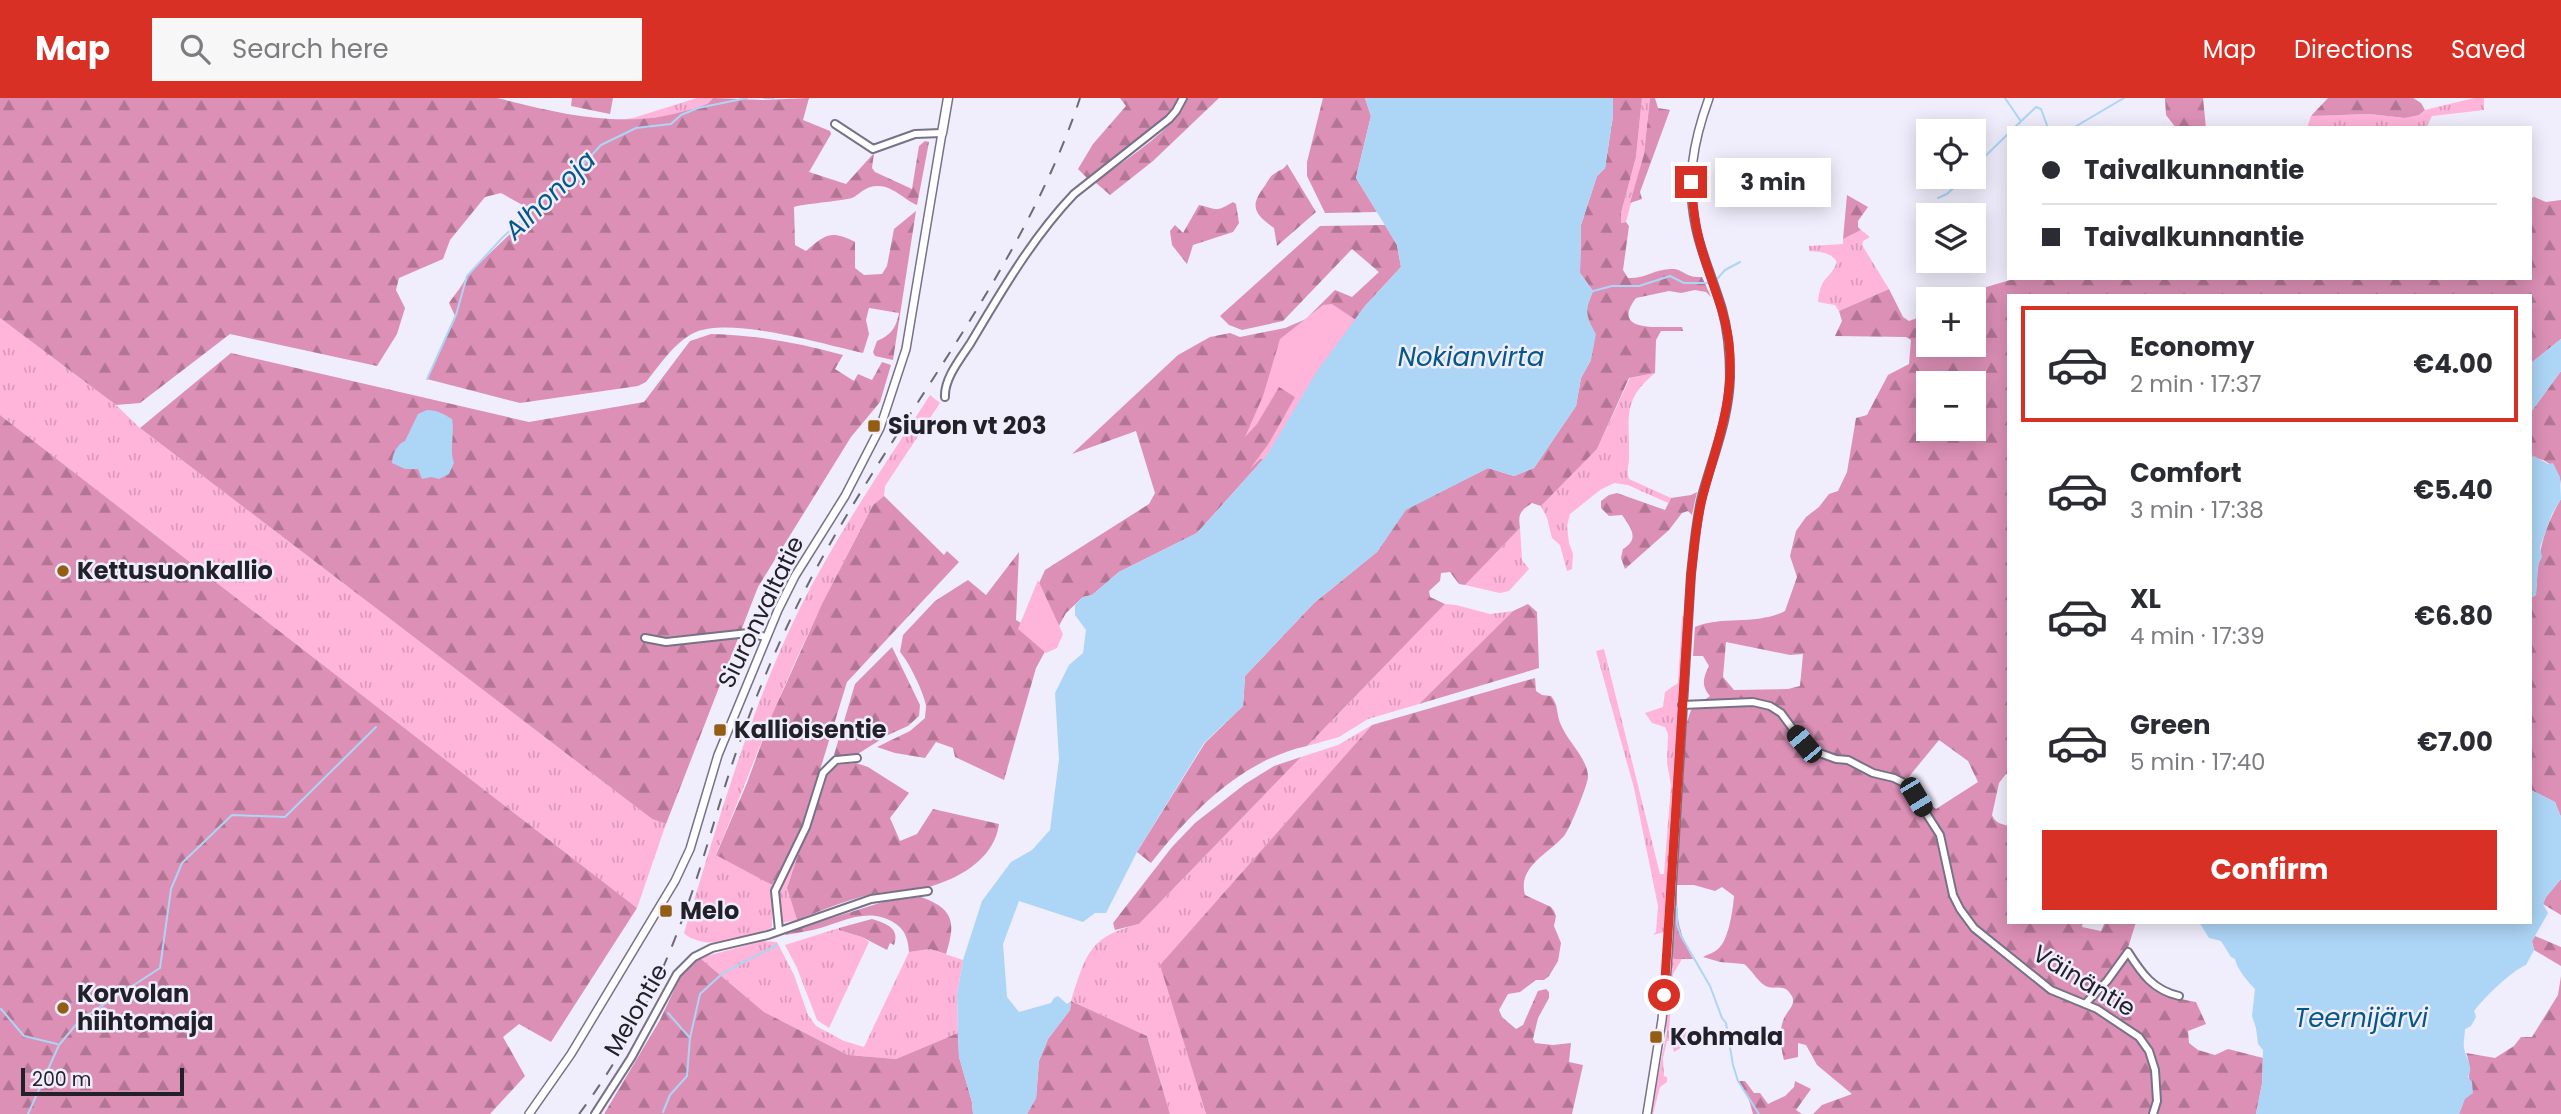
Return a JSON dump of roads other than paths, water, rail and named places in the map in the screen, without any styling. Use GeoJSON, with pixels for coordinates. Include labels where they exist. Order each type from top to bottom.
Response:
{"type":"FeatureCollection","features":[{"type":"Feature","properties":{"kind":"main road","name":"Siuronvaltatie"},"geometry":{"type":"LineString","coordinates":[[942,134],[948,98]]}},
{"type":"Feature","properties":{"kind":"street"},"geometry":{"type":"LineString","coordinates":[[945,397],[946,386],[957,363],[996,297],[1060,208],[1169,119],[1183,98]]}},
{"type":"Feature","properties":{"kind":"street"},"geometry":{"type":"LineString","coordinates":[[1647,1114],[1662,1020],[1691,575],[1697,522],[1720,441],[1730,379],[1729,343],[1722,310],[1695,227],[1691,182],[1697,132],[1709,98]]}},
{"type":"Feature","properties":{"kind":"street"},"geometry":{"type":"LineString","coordinates":[[835,124],[873,149],[915,134],[942,134]]}},
{"type":"Feature","properties":{"kind":"street","name":"Siuronvaltatie"},"geometry":{"type":"LineString","coordinates":[[528,1114],[571,1054],[676,881],[690,849],[718,755],[766,637],[795,576],[862,464],[880,428],[894,393],[906,349],[942,134]]}},
{"type":"Feature","properties":{"kind":"street"},"geometry":{"type":"LineString","coordinates":[[645,638],[666,642],[748,633],[766,637]]}},
{"type":"Feature","properties":{"kind":"street","name":"Väinäntie"},"geometry":{"type":"LineString","coordinates":[[1682,705],[1753,702],[1770,706],[1781,713],[1804,744],[1814,751],[1836,759],[1848,760],[1908,786],[1940,835],[1953,895],[1975,928],[2051,990],[2097,1009],[2139,1037],[2149,1051],[2155,1070],[2157,1091],[2154,1114]]}},
{"type":"Feature","properties":{"kind":"street"},"geometry":{"type":"LineString","coordinates":[[779,930],[775,891],[806,827],[823,773],[835,761],[857,758]]}},
{"type":"Feature","properties":{"kind":"street","name":"Melontie"},"geometry":{"type":"LineString","coordinates":[[595,1114],[631,1058],[677,974],[694,957],[712,948],[768,935],[871,899],[928,891]]}},
{"type":"Feature","properties":{"kind":"street"},"geometry":{"type":"LineString","coordinates":[[2085,1004],[2107,981],[2128,952],[2154,985],[2160,990],[2179,996]]}},
{"type":"Feature","properties":{"kind":"water","name":"Nokianvirta"},"geometry":{"type":"Polygon","coordinates":[[[1365,98],[1613,98],[1605,168],[1597,176],[1581,225],[1580,273],[1593,291],[1587,313],[1596,334],[1591,360],[1581,378],[1576,406],[1534,468],[1514,476],[1488,468],[1406,510],[1377,552],[1314,603],[1245,676],[1243,706],[1204,743],[1137,852],[1106,913],[1095,913],[1083,922],[1019,901],[1003,944],[1007,997],[1019,1012],[1051,1003],[1058,996],[1067,1004],[1071,1001],[1070,1010],[1048,1039],[1039,1061],[1036,1098],[1027,1114],[973,1114],[959,1057],[957,995],[963,960],[982,901],[1011,862],[1032,850],[1050,830],[1059,759],[1055,693],[1069,665],[1083,653],[1086,630],[1075,615],[1075,605],[1083,597],[1092,595],[1119,572],[1197,533],[1267,455],[1317,371],[1365,306],[1401,267],[1397,245],[1356,178],[1371,116],[1365,98]]]}},
{"type":"Feature","properties":{"kind":"water"},"geometry":{"type":"Polygon","coordinates":[[[2561,339],[2561,371],[2532,411],[2532,362],[2561,339]]]}},
{"type":"Feature","properties":{"kind":"water"},"geometry":{"type":"Polygon","coordinates":[[[427,410],[452,419],[454,463],[449,474],[439,479],[422,479],[418,469],[405,469],[392,463],[395,450],[405,441],[418,414],[427,410]]]}},
{"type":"Feature","properties":{"kind":"water"},"geometry":{"type":"Polygon","coordinates":[[[2532,457],[2548,464],[2553,463],[2560,477],[2561,499],[2552,514],[2540,547],[2542,557],[2538,565],[2536,595],[2532,597],[2532,457]]]}},
{"type":"Feature","properties":{"kind":"water","name":"Teernijärvi"},"geometry":{"type":"Polygon","coordinates":[[[2532,790],[2555,802],[2561,817],[2561,879],[2543,904],[2548,913],[2532,941],[2534,950],[2526,965],[2484,999],[2474,1011],[2476,1017],[2471,1026],[2465,1029],[2464,1048],[2470,1066],[2468,1077],[2472,1082],[2473,1093],[2465,1099],[2459,1114],[2256,1114],[2262,1084],[2263,1050],[2258,1044],[2252,1016],[2255,989],[2221,941],[2209,938],[2200,924],[2532,924],[2532,790]]]}},
{"type":"Feature","properties":{"kind":"waterway","name":"Alhonoja"},"geometry":{"type":"LineString","coordinates":[[427,379],[456,315],[467,276],[503,237],[578,170],[601,145],[636,128],[671,124],[681,115],[698,108],[747,98]]}},
{"type":"Feature","properties":{"kind":"waterway","name":"Alhonoja"},"geometry":{"type":"LineString","coordinates":[[764,98],[774,98]]}},
{"type":"Feature","properties":{"kind":"waterway"},"geometry":{"type":"LineString","coordinates":[[2005,98],[2020,120]]}},
{"type":"Feature","properties":{"kind":"waterway"},"geometry":{"type":"LineString","coordinates":[[2076,126],[2124,98]]}},
{"type":"Feature","properties":{"kind":"waterway"},"geometry":{"type":"LineString","coordinates":[[2016,126],[2036,107],[2041,109],[2047,126]]}},
{"type":"Feature","properties":{"kind":"waterway"},"geometry":{"type":"LineString","coordinates":[[1986,155],[2007,135]]}},
{"type":"Feature","properties":{"kind":"waterway"},"geometry":{"type":"LineString","coordinates":[[1938,198],[1952,189]]}},
{"type":"Feature","properties":{"kind":"waterway"},"geometry":{"type":"LineString","coordinates":[[1717,279],[1725,270],[1740,262]]}},
{"type":"Feature","properties":{"kind":"waterway"},"geometry":{"type":"LineString","coordinates":[[1593,291],[1612,286],[1639,286],[1670,276],[1684,283],[1708,283]]}},
{"type":"Feature","properties":{"kind":"waterway"},"geometry":{"type":"LineString","coordinates":[[28,1114],[59,1045],[80,1020],[160,968],[171,889],[182,863],[232,815],[285,817],[376,727]]}},
{"type":"Feature","properties":{"kind":"waterway"},"geometry":{"type":"LineString","coordinates":[[1674,903],[1681,936],[1710,986],[1726,1023],[1738,1081],[1759,1114]]}},
{"type":"Feature","properties":{"kind":"waterway"},"geometry":{"type":"LineString","coordinates":[[690,1038],[700,994],[723,973],[777,945]]}},
{"type":"Feature","properties":{"kind":"waterway"},"geometry":{"type":"LineString","coordinates":[[1,1009],[24,1036],[57,1044]]}},
{"type":"Feature","properties":{"kind":"waterway"},"geometry":{"type":"LineString","coordinates":[[663,1112],[670,1095],[687,1076],[690,1038],[668,1013]]}},
{"type":"Feature","properties":{"kind":"railway"},"geometry":{"type":"LineString","coordinates":[[579,1114],[626,1042],[664,965],[693,890],[749,717],[794,612],[866,484],[985,296],[1021,232],[1054,166],[1080,98]]}},
{"type":"Feature","properties":{"kind":"place","name":"Siuron vt 203"},"geometry":{"type":"Point","coordinates":[874,426]}},
{"type":"Feature","properties":{"kind":"place","name":"Kettusuonkallio"},"geometry":{"type":"Point","coordinates":[63,571]}},
{"type":"Feature","properties":{"kind":"place","name":"Kallioisentie"},"geometry":{"type":"Point","coordinates":[720,730]}},
{"type":"Feature","properties":{"kind":"place","name":"Melo"},"geometry":{"type":"Point","coordinates":[666,911]}},
{"type":"Feature","properties":{"kind":"place","name":"Korvolan hiihtomaja"},"geometry":{"type":"Point","coordinates":[63,1008]}},
{"type":"Feature","properties":{"kind":"place","name":"Kohmala"},"geometry":{"type":"Point","coordinates":[1656,1037]}}]}
